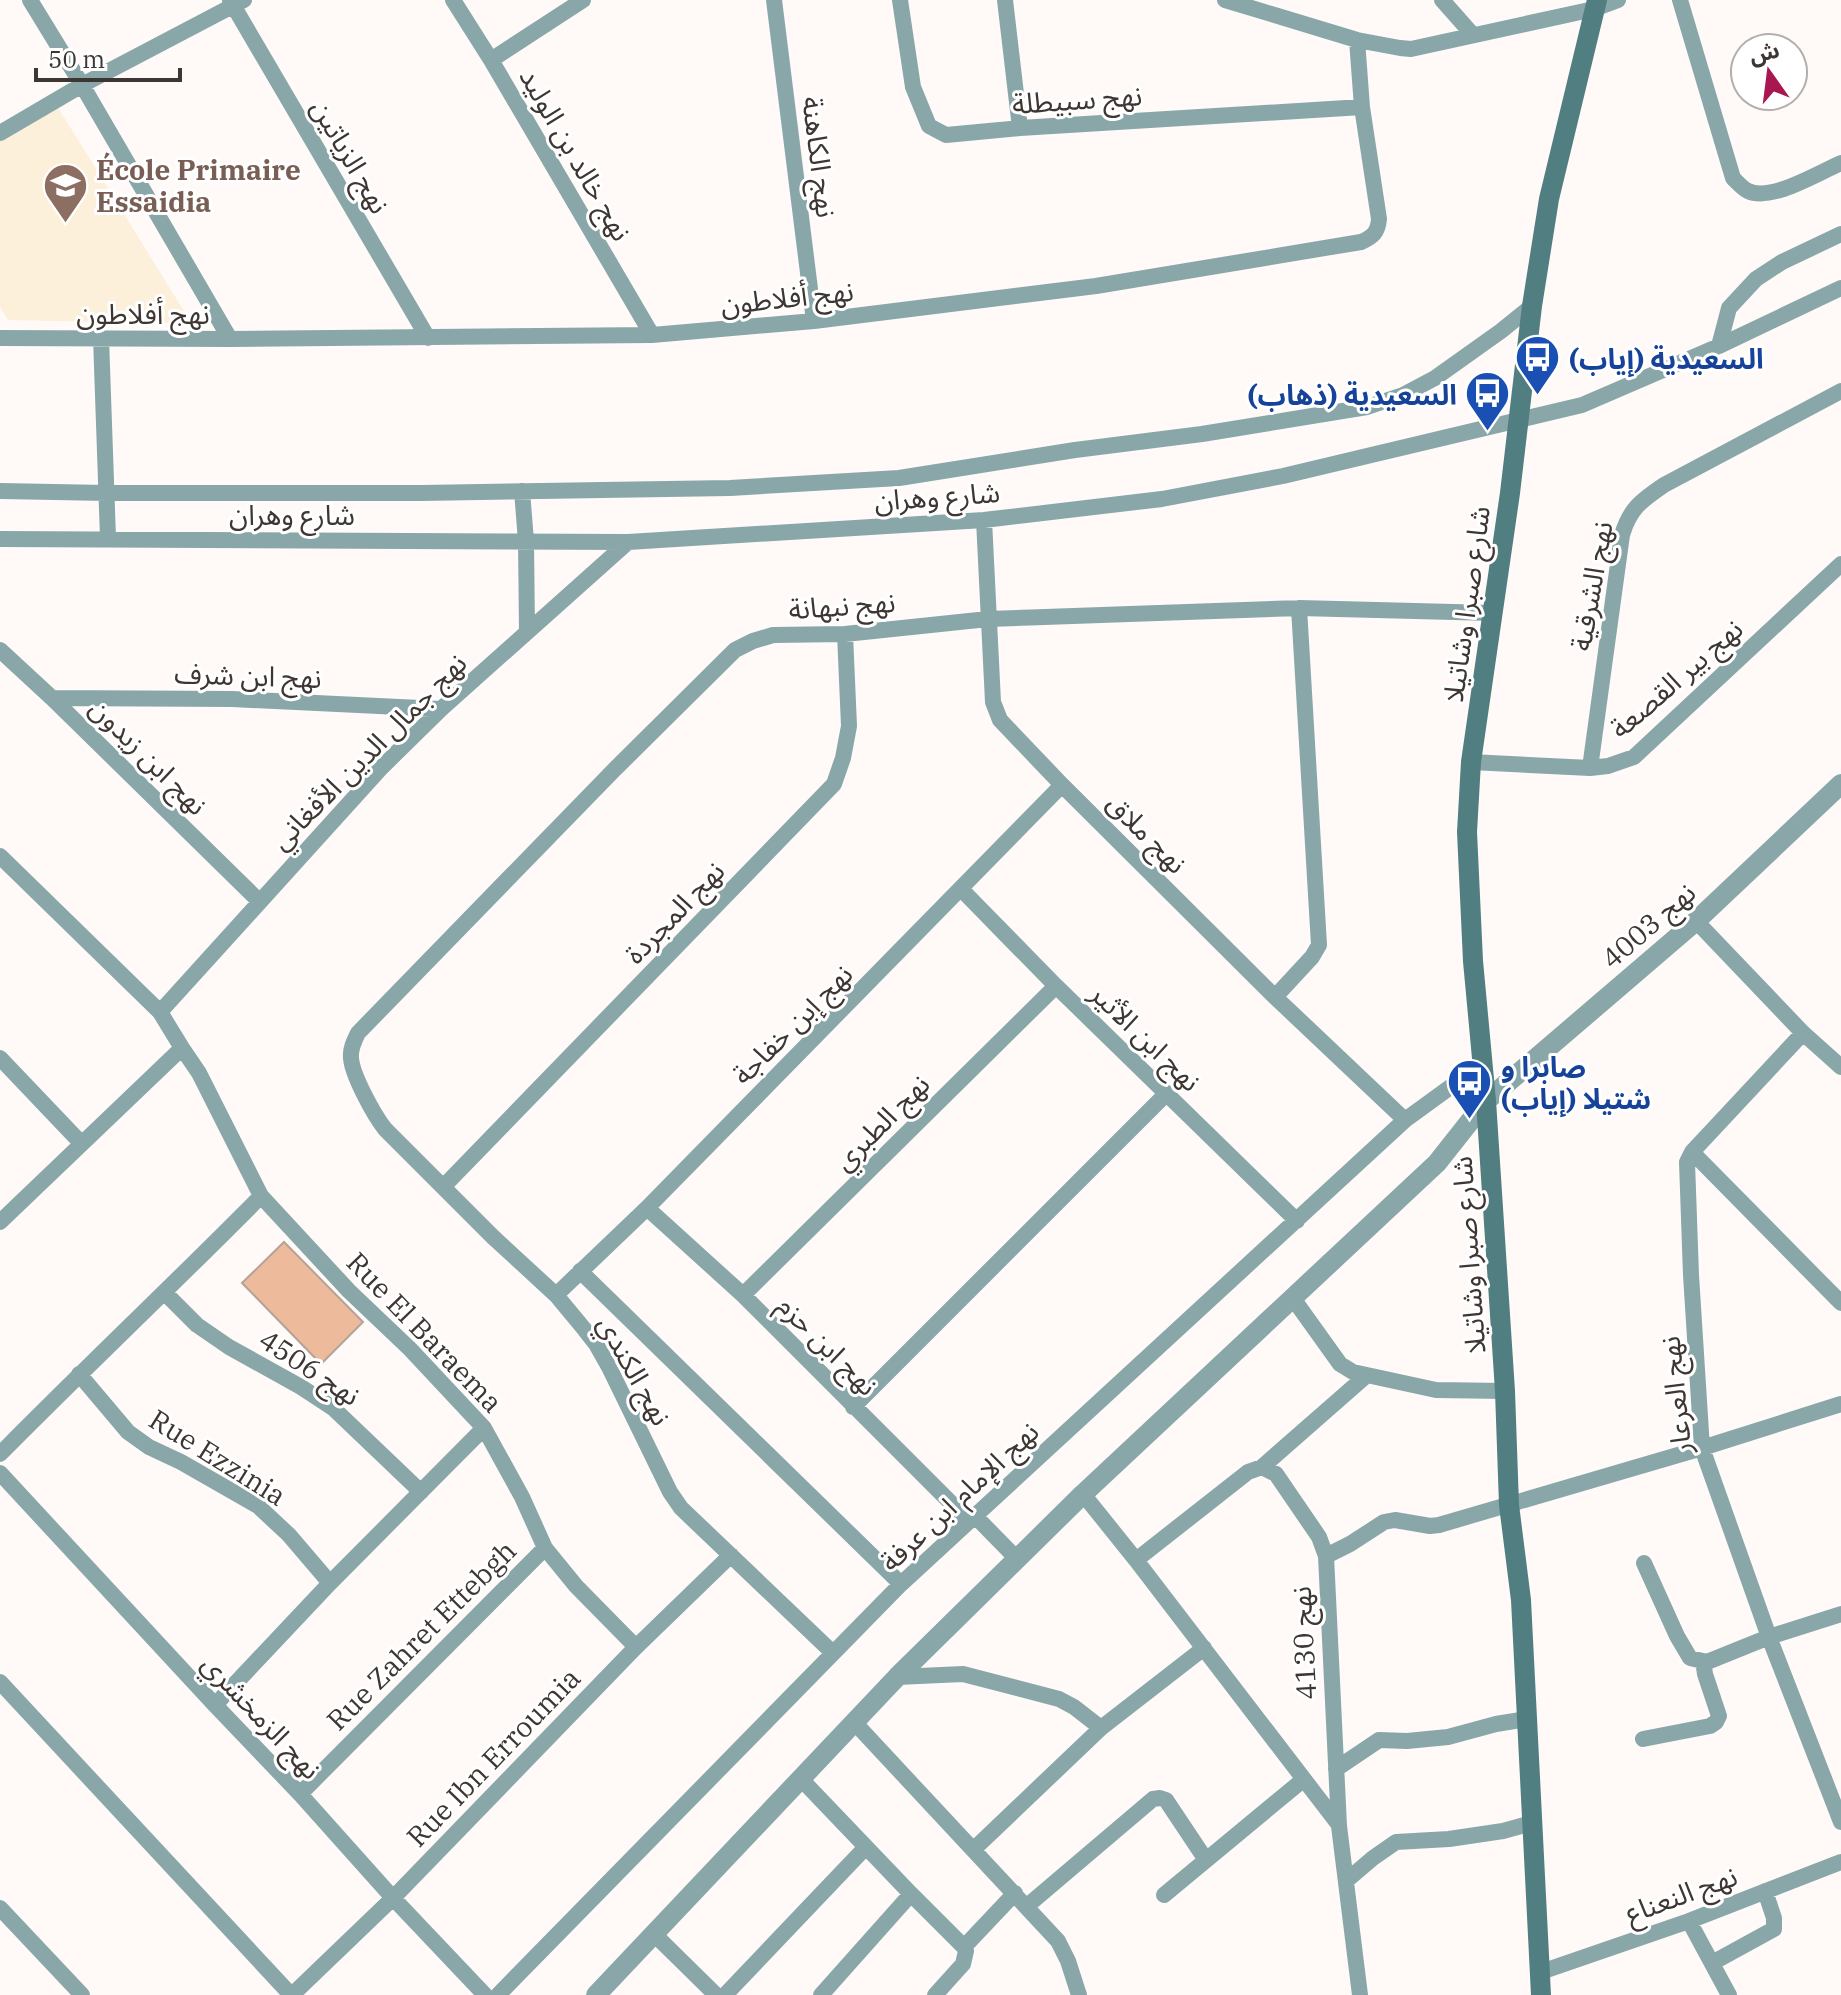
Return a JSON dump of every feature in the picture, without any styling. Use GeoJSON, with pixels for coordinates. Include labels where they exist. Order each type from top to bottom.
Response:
{"type":"FeatureCollection","features":[{"type":"Feature","properties":{"kind":"main road","name":"شارع صبرا وشاتيلا"},"geometry":{"type":"LineString","coordinates":[[1541,1995],[1521,1600],[1509,1505],[1505,1391],[1486,1101],[1473,961],[1467,832],[1471,762],[1510,493],[1532,306],[1549,199],[1596,4]]}},
{"type":"Feature","properties":{"kind":"street"},"geometry":{"type":"LineString","coordinates":[[30,0],[230,339]]}},
{"type":"Feature","properties":{"kind":"street","name":"نهج خالد بن الوليد"},"geometry":{"type":"LineString","coordinates":[[453,0],[652,335]]}},
{"type":"Feature","properties":{"kind":"street"},"geometry":{"type":"LineString","coordinates":[[491,60],[583,0]]}},
{"type":"Feature","properties":{"kind":"street","name":"نهج الكاهنة"},"geometry":{"type":"LineString","coordinates":[[774,0],[814,321]]}},
{"type":"Feature","properties":{"kind":"street","name":"نهج سبيطلة"},"geometry":{"type":"LineString","coordinates":[[900,0],[913,87],[929,126],[946,135],[1362,107]]}},
{"type":"Feature","properties":{"kind":"street"},"geometry":{"type":"LineString","coordinates":[[1005,0],[1020,128]]}},
{"type":"Feature","properties":{"kind":"street"},"geometry":{"type":"LineString","coordinates":[[1225,0],[1357,40],[1411,49],[1618,0]]}},
{"type":"Feature","properties":{"kind":"street"},"geometry":{"type":"LineString","coordinates":[[1442,0],[1473,35]]}},
{"type":"Feature","properties":{"kind":"street"},"geometry":{"type":"LineString","coordinates":[[1680,0],[1733,178],[1746,191],[1760,194],[1775,192],[1841,163]]}},
{"type":"Feature","properties":{"kind":"street"},"geometry":{"type":"LineString","coordinates":[[0,133],[236,2]]}},
{"type":"Feature","properties":{"kind":"street","name":"نهج الزياتين"},"geometry":{"type":"LineString","coordinates":[[236,2],[428,338]]}},
{"type":"Feature","properties":{"kind":"street","name":"نهج أفلاطون"},"geometry":{"type":"LineString","coordinates":[[0,338],[652,335],[814,321],[1096,286],[1361,242],[1370,239],[1378,230],[1379,219],[1362,107],[1357,40]]}},
{"type":"Feature","properties":{"kind":"street"},"geometry":{"type":"LineString","coordinates":[[1719,346],[1729,308],[1756,279],[1782,262],[1841,234]]}},
{"type":"Feature","properties":{"kind":"street","name":"شارع وهران"},"geometry":{"type":"LineString","coordinates":[[0,539],[628,542],[984,520],[1177,496],[1283,476],[1582,405],[1719,346],[1841,288]]}},
{"type":"Feature","properties":{"kind":"street"},"geometry":{"type":"LineString","coordinates":[[0,491],[107,493],[730,488],[899,478],[1367,407],[1403,395],[1435,378],[1532,306]]}},
{"type":"Feature","properties":{"kind":"street"},"geometry":{"type":"LineString","coordinates":[[101,338],[108,538]]}},
{"type":"Feature","properties":{"kind":"street","name":"نهج الشرقية"},"geometry":{"type":"LineString","coordinates":[[1590,768],[1622,535],[1630,513],[1642,500],[1664,485],[1841,391]]}},
{"type":"Feature","properties":{"kind":"street"},"geometry":{"type":"LineString","coordinates":[[522,491],[527,632]]}},
{"type":"Feature","properties":{"kind":"street","name":"نهج ملاق"},"geometry":{"type":"LineString","coordinates":[[984,520],[993,702],[1000,720],[1275,997],[1405,1120]]}},
{"type":"Feature","properties":{"kind":"street","name":"نهج جمال الدين الأفغاني"},"geometry":{"type":"LineString","coordinates":[[160,1012],[382,767],[441,709],[628,542]]}},
{"type":"Feature","properties":{"kind":"street","name":"نهج بير القصعة"},"geometry":{"type":"LineString","coordinates":[[1471,762],[1590,768],[1608,766],[1634,757],[1841,564]]}},
{"type":"Feature","properties":{"kind":"street"},"geometry":{"type":"LineString","coordinates":[[1275,997],[1312,957],[1319,945],[1299,608]]}},
{"type":"Feature","properties":{"kind":"street","name":"نهج نبهانة"},"geometry":{"type":"LineString","coordinates":[[358,1033],[614,770],[735,650],[753,641],[773,635],[845,634],[988,619],[1299,608],[1492,613]]}},
{"type":"Feature","properties":{"kind":"street","name":"نهج المجردة"},"geometry":{"type":"LineString","coordinates":[[444,1186],[834,784],[849,726],[845,634]]}},
{"type":"Feature","properties":{"kind":"street","name":"نهج ابن زيدون"},"geometry":{"type":"LineString","coordinates":[[0,650],[259,901]]}},
{"type":"Feature","properties":{"kind":"street","name":"نهج ابن شرف"},"geometry":{"type":"LineString","coordinates":[[52,698],[232,699],[441,709]]}},
{"type":"Feature","properties":{"kind":"street","name":"نهج 4003"},"geometry":{"type":"LineString","coordinates":[[596,1995],[897,1677],[1083,1494],[1437,1163],[1486,1101],[1696,921],[1841,784]]}},
{"type":"Feature","properties":{"kind":"street","name":"نهج إبن خفاجة"},"geometry":{"type":"LineString","coordinates":[[556,1295],[647,1208],[1062,785]]}},
{"type":"Feature","properties":{"kind":"street","name":"Rue El Baraema"},"geometry":{"type":"LineString","coordinates":[[0,856],[160,1012],[199,1073],[261,1196],[484,1428],[522,1497],[545,1548],[576,1586],[636,1647]]}},
{"type":"Feature","properties":{"kind":"street","name":"نهج ابن الأثير"},"geometry":{"type":"LineString","coordinates":[[961,889],[1297,1221]]}},
{"type":"Feature","properties":{"kind":"street"},"geometry":{"type":"LineString","coordinates":[[1696,921],[1803,1033],[1841,1067]]}},
{"type":"Feature","properties":{"kind":"street","name":"نهج الطبري"},"geometry":{"type":"LineString","coordinates":[[743,1295],[1056,986]]}},
{"type":"Feature","properties":{"kind":"street","name":"نهج الكندي"},"geometry":{"type":"LineString","coordinates":[[358,1033],[351,1048],[351,1061],[376,1117],[394,1140],[556,1295],[585,1330],[603,1355],[670,1492],[681,1508],[833,1653]]}},
{"type":"Feature","properties":{"kind":"street"},"geometry":{"type":"LineString","coordinates":[[1803,1033],[1692,1152],[1841,1303]]}},
{"type":"Feature","properties":{"kind":"street"},"geometry":{"type":"LineString","coordinates":[[0,1222],[182,1048]]}},
{"type":"Feature","properties":{"kind":"street"},"geometry":{"type":"LineString","coordinates":[[0,1058],[81,1143]]}},
{"type":"Feature","properties":{"kind":"street","name":"نهج الإمام ابن عرفة"},"geometry":{"type":"LineString","coordinates":[[498,1995],[901,1584],[1405,1120],[1482,1064]]}},
{"type":"Feature","properties":{"kind":"street"},"geometry":{"type":"LineString","coordinates":[[853,1407],[1167,1093]]}},
{"type":"Feature","properties":{"kind":"street","name":"نهج العرعار"},"geometry":{"type":"LineString","coordinates":[[1692,1152],[1687,1162],[1702,1448],[1769,1637],[1841,1822]]}},
{"type":"Feature","properties":{"kind":"street"},"geometry":{"type":"LineString","coordinates":[[0,1454],[261,1196]]}},
{"type":"Feature","properties":{"kind":"street","name":"نهج ابن حزم"},"geometry":{"type":"LineString","coordinates":[[647,1208],[743,1295],[853,1407],[1017,1559]]}},
{"type":"Feature","properties":{"kind":"street"},"geometry":{"type":"LineString","coordinates":[[580,1271],[901,1584]]}},
{"type":"Feature","properties":{"kind":"street","name":"نهج 4506"},"geometry":{"type":"LineString","coordinates":[[165,1293],[197,1325],[229,1347],[333,1408],[421,1492]]}},
{"type":"Feature","properties":{"kind":"street"},"geometry":{"type":"LineString","coordinates":[[1292,1297],[1340,1364],[1353,1372],[1436,1390],[1505,1391]]}},
{"type":"Feature","properties":{"kind":"street","name":"Rue Ezzinia"},"geometry":{"type":"LineString","coordinates":[[79,1374],[128,1432],[149,1447],[258,1506],[289,1535],[330,1583]]}},
{"type":"Feature","properties":{"kind":"street"},"geometry":{"type":"LineString","coordinates":[[1136,1560],[1248,1472],[1262,1467],[1367,1375]]}},
{"type":"Feature","properties":{"kind":"street"},"geometry":{"type":"LineString","coordinates":[[1326,1556],[1384,1522],[1395,1520],[1439,1525],[1841,1404]]}},
{"type":"Feature","properties":{"kind":"street"},"geometry":{"type":"LineString","coordinates":[[215,1705],[330,1583],[484,1428]]}},
{"type":"Feature","properties":{"kind":"street","name":"نهج 4130"},"geometry":{"type":"LineString","coordinates":[[1262,1467],[1276,1474],[1319,1537],[1326,1556],[1339,1826],[1360,1995]]}},
{"type":"Feature","properties":{"kind":"street","name":"نهج الزمخشري"},"geometry":{"type":"LineString","coordinates":[[0,1473],[485,1995]]}},
{"type":"Feature","properties":{"kind":"street"},"geometry":{"type":"LineString","coordinates":[[1083,1494],[1339,1826]]}},
{"type":"Feature","properties":{"kind":"street","name":"Rue Zahret Ettebgh"},"geometry":{"type":"LineString","coordinates":[[300,1794],[545,1548]]}},
{"type":"Feature","properties":{"kind":"street","name":"Rue Ibn Erroumia"},"geometry":{"type":"LineString","coordinates":[[291,1995],[393,1898],[636,1647],[731,1555]]}},
{"type":"Feature","properties":{"kind":"street"},"geometry":{"type":"LineString","coordinates":[[1644,1563],[1690,1658],[1707,1662],[1769,1637],[1841,1614]]}},
{"type":"Feature","properties":{"kind":"street"},"geometry":{"type":"LineString","coordinates":[[974,1849],[1101,1728],[1204,1648]]}},
{"type":"Feature","properties":{"kind":"street"},"geometry":{"type":"LineString","coordinates":[[1643,1739],[1710,1726],[1716,1722],[1719,1716],[1705,1674],[1707,1662]]}},
{"type":"Feature","properties":{"kind":"street"},"geometry":{"type":"LineString","coordinates":[[897,1677],[963,1674],[1059,1699],[1101,1728]]}},
{"type":"Feature","properties":{"kind":"street"},"geometry":{"type":"LineString","coordinates":[[0,1682],[291,1995]]}},
{"type":"Feature","properties":{"kind":"street"},"geometry":{"type":"LineString","coordinates":[[1336,1769],[1379,1740],[1448,1737],[1527,1719]]}},
{"type":"Feature","properties":{"kind":"street"},"geometry":{"type":"LineString","coordinates":[[854,1722],[1063,1948],[1079,1995]]}},
{"type":"Feature","properties":{"kind":"street"},"geometry":{"type":"LineString","coordinates":[[801,1779],[964,1947],[963,1964],[935,1995]]}},
{"type":"Feature","properties":{"kind":"street"},"geometry":{"type":"LineString","coordinates":[[1164,1895],[1304,1779]]}},
{"type":"Feature","properties":{"kind":"street"},"geometry":{"type":"LineString","coordinates":[[1027,1906],[1153,1799],[1166,1800],[1206,1860]]}},
{"type":"Feature","properties":{"kind":"street"},"geometry":{"type":"LineString","coordinates":[[1346,1881],[1396,1842],[1449,1839],[1532,1823]]}},
{"type":"Feature","properties":{"kind":"street"},"geometry":{"type":"LineString","coordinates":[[725,1995],[866,1847]]}},
{"type":"Feature","properties":{"kind":"street","name":"نهج النعناع"},"geometry":{"type":"LineString","coordinates":[[1538,1973],[1689,1921],[1841,1862]]}},
{"type":"Feature","properties":{"kind":"street"},"geometry":{"type":"LineString","coordinates":[[1712,1963],[1774,1929],[1774,1918],[1765,1891]]}},
{"type":"Feature","properties":{"kind":"street"},"geometry":{"type":"LineString","coordinates":[[964,1947],[1015,1893]]}},
{"type":"Feature","properties":{"kind":"street"},"geometry":{"type":"LineString","coordinates":[[821,1995],[911,1894]]}},
{"type":"Feature","properties":{"kind":"street"},"geometry":{"type":"LineString","coordinates":[[0,1908],[82,1995]]}},
{"type":"Feature","properties":{"kind":"street"},"geometry":{"type":"LineString","coordinates":[[1689,1921],[1729,1995]]}},
{"type":"Feature","properties":{"kind":"street"},"geometry":{"type":"LineString","coordinates":[[654,1934],[716,1995]]}},
{"type":"Feature","properties":{"kind":"shaded area","name":"École Primaire Essaidia"},"geometry":{"type":"Polygon","coordinates":[[[57,106],[192,324],[8,320],[0,307],[0,140],[57,106]]]}},
{"type":"Feature","properties":{"kind":"building"},"geometry":{"type":"Polygon","coordinates":[[[284,1242],[363,1322],[321,1364],[242,1283],[284,1242]]]}},
{"type":"Feature","properties":{"kind":"place","name":"École Primaire Essaidia"},"geometry":{"type":"Point","coordinates":[65,224]}},
{"type":"Feature","properties":{"kind":"place","name":"السعيدية (إياب)"},"geometry":{"type":"Point","coordinates":[1538,397]}},
{"type":"Feature","properties":{"kind":"place","name":"السعيدية (ذهاب)"},"geometry":{"type":"Point","coordinates":[1488,433]}},
{"type":"Feature","properties":{"kind":"place","name":"صابرا و شتيلا (إياب)"},"geometry":{"type":"Point","coordinates":[1470,1121]}}]}
